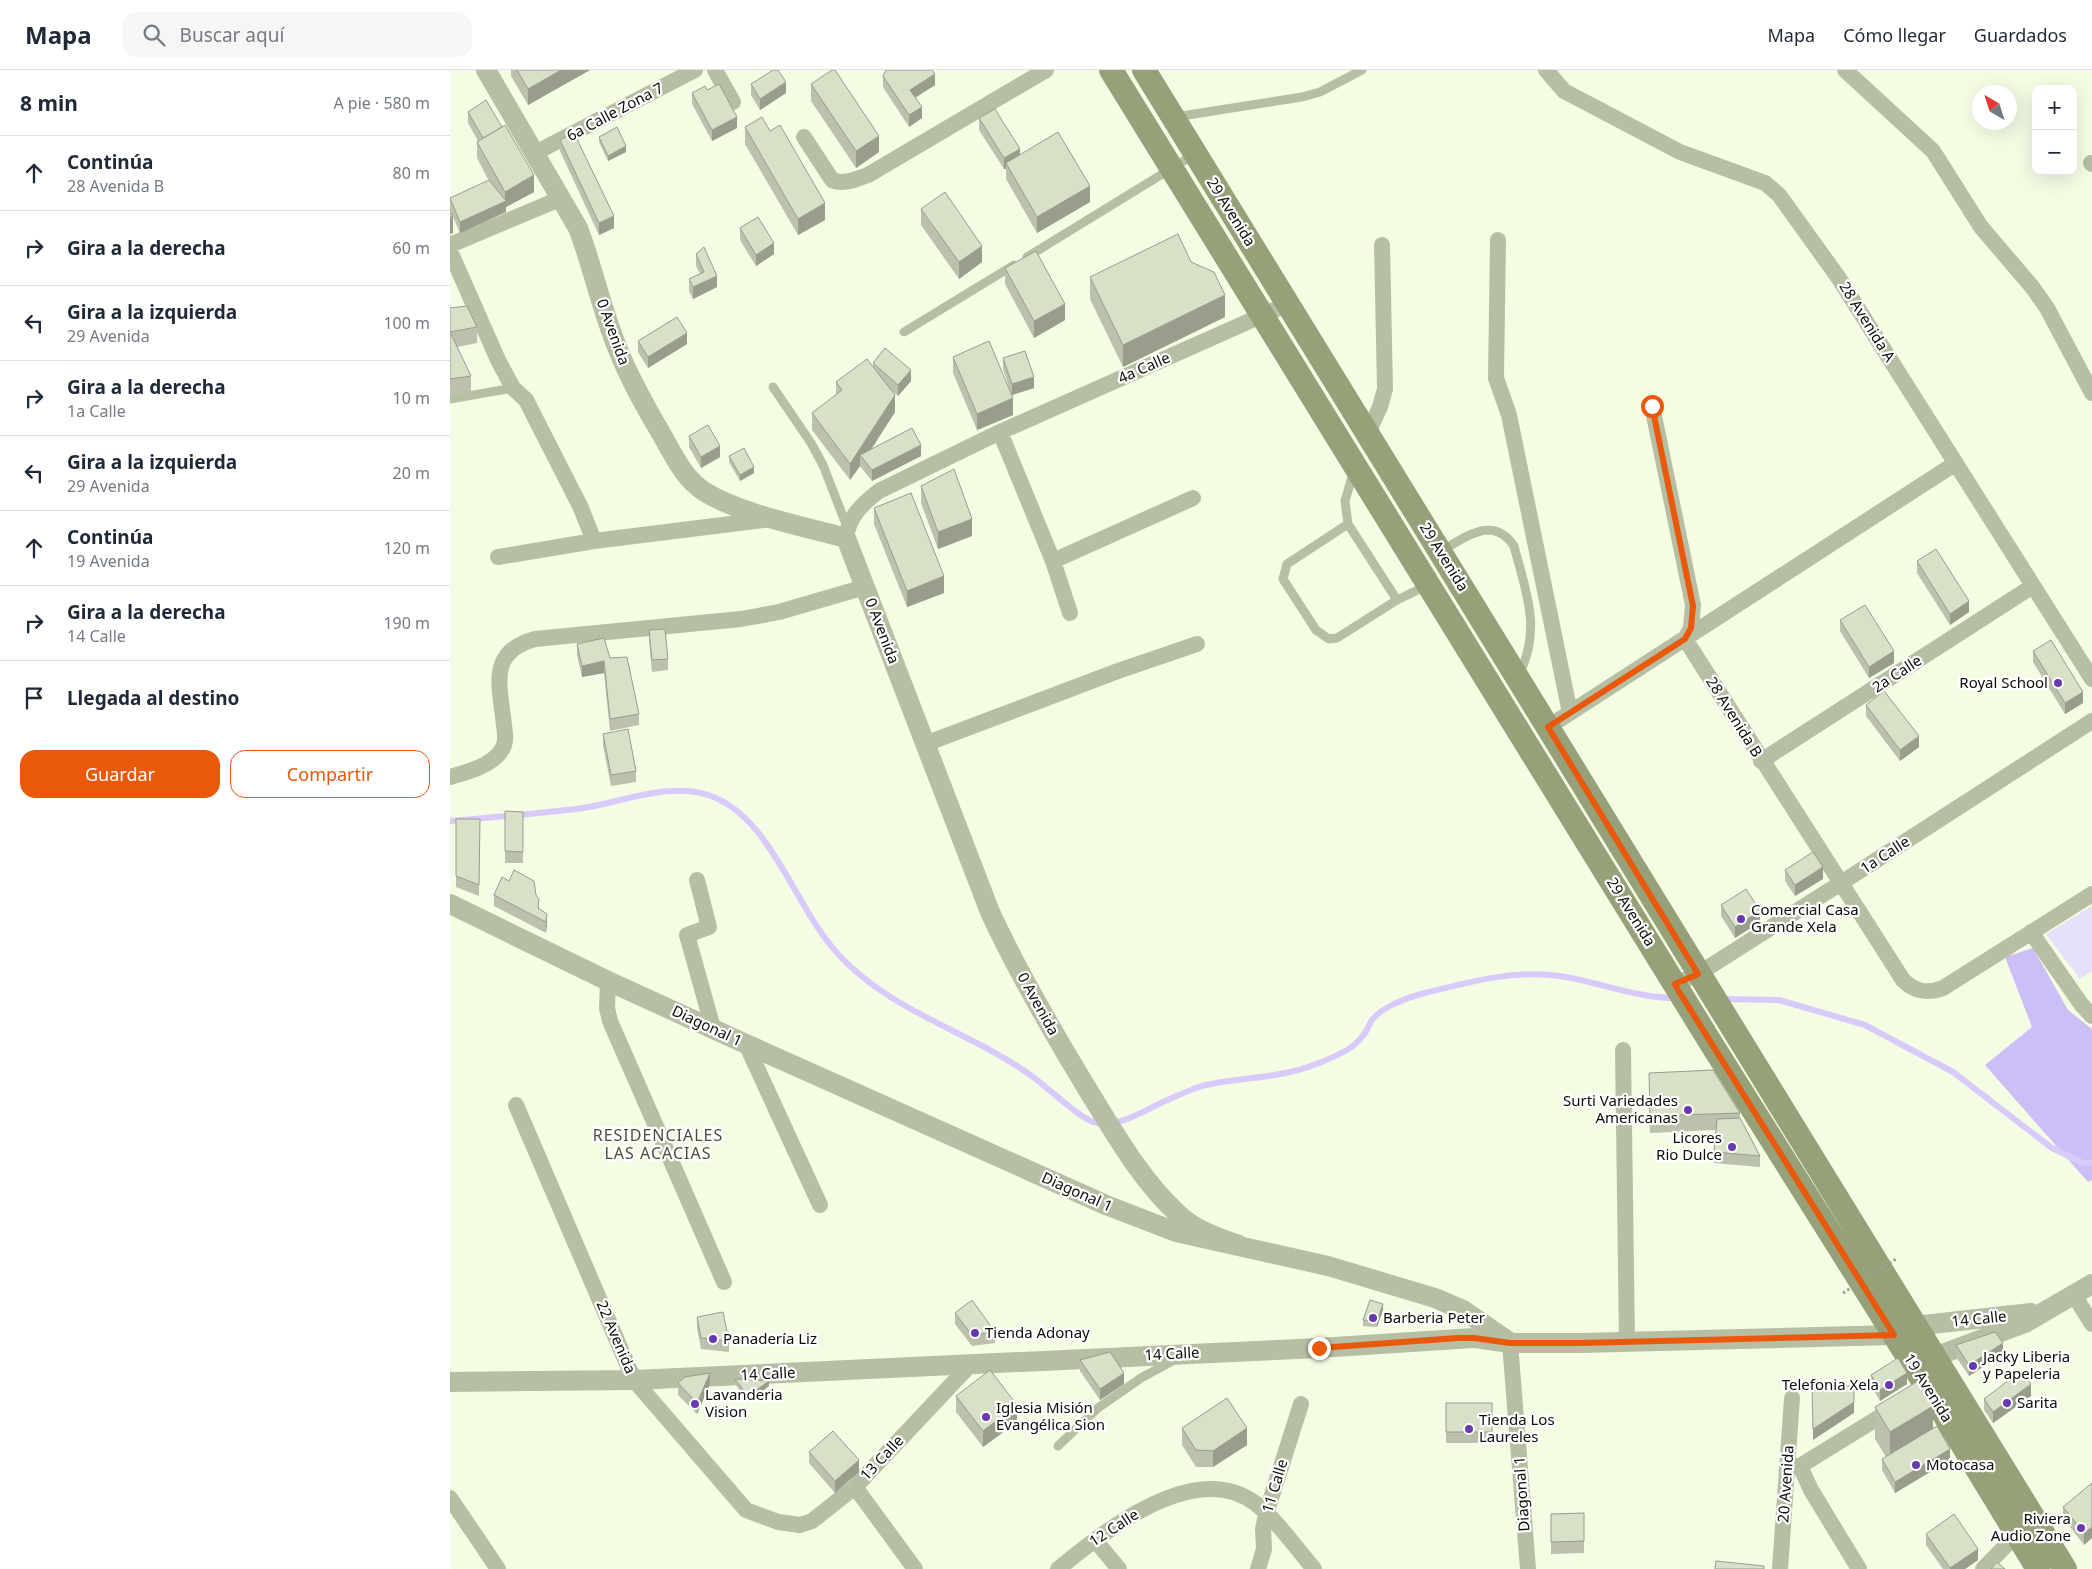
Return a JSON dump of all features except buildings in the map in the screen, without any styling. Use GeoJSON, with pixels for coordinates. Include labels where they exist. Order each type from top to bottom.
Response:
{"type":"FeatureCollection","features":[{"type":"Feature","properties":{"kind":"main road","name":"29 Avenida"},"geometry":{"type":"LineString","coordinates":[[1111,70],[1709,1040]]}},
{"type":"Feature","properties":{"kind":"main road","name":"29 Avenida"},"geometry":{"type":"LineString","coordinates":[[1144,70],[1742,1045]]}},
{"type":"Feature","properties":{"kind":"main road","name":"19 Avenida"},"geometry":{"type":"LineString","coordinates":[[1709,1040],[1904,1331],[1934,1357],[2026,1528],[2038,1569]]}},
{"type":"Feature","properties":{"kind":"main road","name":"19 Avenida"},"geometry":{"type":"LineString","coordinates":[[1742,1045],[1904,1331],[1927,1387],[2026,1528],[2065,1569]]}},
{"type":"Feature","properties":{"kind":"street","name":"0 Avenida"},"geometry":{"type":"LineString","coordinates":[[486,70],[578,228],[617,347],[643,401],[683,472],[704,491],[723,501],[773,519],[846,532],[925,744],[1002,939],[1074,1067],[1130,1157],[1158,1193],[1180,1216],[1218,1238],[1239,1245]]}},
{"type":"Feature","properties":{"kind":"street","name":"6a Calle Zona 7"},"geometry":{"type":"LineString","coordinates":[[535,153],[695,70]]}},
{"type":"Feature","properties":{"kind":"street"},"geometry":{"type":"LineString","coordinates":[[715,70],[733,102]]}},
{"type":"Feature","properties":{"kind":"street"},"geometry":{"type":"LineString","coordinates":[[804,137],[832,180],[839,183],[853,181],[868,175],[1046,70]]}},
{"type":"Feature","properties":{"kind":"street","name":"28 Avenida A"},"geometry":{"type":"LineString","coordinates":[[1546,70],[1564,91],[1572,96],[1680,152],[1765,183],[1772,189],[1838,277],[2092,679]]}},
{"type":"Feature","properties":{"kind":"street"},"geometry":{"type":"LineString","coordinates":[[1844,70],[1933,151],[1981,228],[2033,288],[2047,308],[2092,393]]}},
{"type":"Feature","properties":{"kind":"street"},"geometry":{"type":"LineString","coordinates":[[450,245],[562,198]]}},
{"type":"Feature","properties":{"kind":"street"},"geometry":{"type":"LineString","coordinates":[[1498,240],[1496,378],[1508,415],[1570,713]]}},
{"type":"Feature","properties":{"kind":"street"},"geometry":{"type":"LineString","coordinates":[[1368,433],[1380,407],[1385,389],[1382,244]]}},
{"type":"Feature","properties":{"kind":"street"},"geometry":{"type":"LineString","coordinates":[[450,251],[483,328],[513,388],[526,400],[581,508],[594,541]]}},
{"type":"Feature","properties":{"kind":"street","name":"4a Calle"},"geometry":{"type":"LineString","coordinates":[[846,532],[854,514],[864,502],[879,491],[1000,432],[1288,304]]}},
{"type":"Feature","properties":{"kind":"street"},"geometry":{"type":"LineString","coordinates":[[1652,406],[1693,606],[1691,628],[1685,639]]}},
{"type":"Feature","properties":{"kind":"street"},"geometry":{"type":"LineString","coordinates":[[1000,432],[1053,561],[1070,613]]}},
{"type":"Feature","properties":{"kind":"street"},"geometry":{"type":"LineString","coordinates":[[1548,727],[1956,463]]}},
{"type":"Feature","properties":{"kind":"street"},"geometry":{"type":"LineString","coordinates":[[1053,561],[1193,498]]}},
{"type":"Feature","properties":{"kind":"street"},"geometry":{"type":"LineString","coordinates":[[498,557],[594,541],[773,519]]}},
{"type":"Feature","properties":{"kind":"street","name":"2a Calle"},"geometry":{"type":"LineString","coordinates":[[1762,761],[2033,586]]}},
{"type":"Feature","properties":{"kind":"street"},"geometry":{"type":"LineString","coordinates":[[450,777],[483,765],[495,758],[504,747],[505,734],[499,670],[507,654],[524,642],[741,619],[779,612],[865,587]]}},
{"type":"Feature","properties":{"kind":"street","name":"28 Avenida B"},"geometry":{"type":"LineString","coordinates":[[1685,639],[1903,980],[1918,991],[1927,992],[1943,988],[2031,932]]}},
{"type":"Feature","properties":{"kind":"street"},"geometry":{"type":"LineString","coordinates":[[925,744],[1118,671],[1197,644]]}},
{"type":"Feature","properties":{"kind":"street","name":"1a Calle"},"geometry":{"type":"LineString","coordinates":[[1677,987],[1700,977],[2092,720]]}},
{"type":"Feature","properties":{"kind":"street"},"geometry":{"type":"LineString","coordinates":[[697,880],[709,927],[687,935],[712,1028]]}},
{"type":"Feature","properties":{"kind":"street"},"geometry":{"type":"LineString","coordinates":[[2092,894],[2031,932],[2081,1004],[2092,1016]]}},
{"type":"Feature","properties":{"kind":"street","name":"Diagonal 1"},"geometry":{"type":"LineString","coordinates":[[450,904],[608,981],[1106,1205],[1176,1232],[1328,1266],[1449,1302],[1476,1317],[1510,1343],[1528,1569]]}},
{"type":"Feature","properties":{"kind":"street"},"geometry":{"type":"LineString","coordinates":[[608,981],[607,1008],[610,1021],[724,1282]]}},
{"type":"Feature","properties":{"kind":"street"},"geometry":{"type":"LineString","coordinates":[[746,1044],[820,1205]]}},
{"type":"Feature","properties":{"kind":"street"},"geometry":{"type":"LineString","coordinates":[[1623,1050],[1627,1341]]}},
{"type":"Feature","properties":{"kind":"street","name":"22 Avenida"},"geometry":{"type":"LineString","coordinates":[[516,1105],[634,1380],[740,1504],[752,1513],[778,1522]]}},
{"type":"Feature","properties":{"kind":"street","name":"14 Calle"},"geometry":{"type":"LineString","coordinates":[[1934,1357],[2025,1323],[2092,1284]]}},
{"type":"Feature","properties":{"kind":"street"},"geometry":{"type":"LineString","coordinates":[[2074,1295],[2092,1324]]}},
{"type":"Feature","properties":{"kind":"street","name":"14 Calle"},"geometry":{"type":"LineString","coordinates":[[450,1382],[634,1380],[1319,1348],[1458,1338],[1474,1338],[1510,1343],[1627,1341],[1904,1331],[2043,1311]]}},
{"type":"Feature","properties":{"kind":"street","name":"13 Calle"},"geometry":{"type":"LineString","coordinates":[[778,1522],[806,1524],[855,1487],[970,1364]]}},
{"type":"Feature","properties":{"kind":"street"},"geometry":{"type":"LineString","coordinates":[[1859,1569],[1811,1490],[1794,1466],[1927,1387]]}},
{"type":"Feature","properties":{"kind":"street","name":"20 Avenida"},"geometry":{"type":"LineString","coordinates":[[1780,1569],[1794,1466],[1792,1398]]}},
{"type":"Feature","properties":{"kind":"street","name":"11 Calle"},"geometry":{"type":"LineString","coordinates":[[1258,1569],[1264,1549],[1263,1529],[1266,1514],[1301,1404]]}},
{"type":"Feature","properties":{"kind":"street"},"geometry":{"type":"LineString","coordinates":[[855,1487],[916,1569]]}},
{"type":"Feature","properties":{"kind":"street","name":"12 Calle"},"geometry":{"type":"LineString","coordinates":[[1058,1569],[1094,1540],[1134,1514],[1175,1495],[1192,1491],[1224,1490],[1241,1495],[1255,1503],[1314,1569]]}},
{"type":"Feature","properties":{"kind":"street"},"geometry":{"type":"LineString","coordinates":[[451,1502],[498,1569]]}},
{"type":"Feature","properties":{"kind":"street"},"geometry":{"type":"LineString","coordinates":[[1983,1569],[2026,1528]]}},
{"type":"Feature","properties":{"kind":"street"},"geometry":{"type":"LineString","coordinates":[[1094,1540],[1119,1569]]}},
{"type":"Feature","properties":{"kind":"lane"},"geometry":{"type":"LineString","coordinates":[[1173,117],[1302,97],[1320,92],[1362,70]]}},
{"type":"Feature","properties":{"kind":"lane"},"geometry":{"type":"LineString","coordinates":[[904,332],[1195,154]]}},
{"type":"Feature","properties":{"kind":"lane"},"geometry":{"type":"LineString","coordinates":[[773,387],[823,465],[846,532]]}},
{"type":"Feature","properties":{"kind":"lane"},"geometry":{"type":"LineString","coordinates":[[450,398],[513,388]]}},
{"type":"Feature","properties":{"kind":"lane"},"geometry":{"type":"LineString","coordinates":[[1355,466],[1345,501],[1348,524],[1397,600]]}},
{"type":"Feature","properties":{"kind":"lane"},"geometry":{"type":"LineString","coordinates":[[1348,524],[1286,564],[1283,579],[1316,630],[1328,639],[1337,638],[1397,600],[1429,585]]}},
{"type":"Feature","properties":{"kind":"lane"},"geometry":{"type":"LineString","coordinates":[[1440,552],[1482,530],[1501,533],[1514,546],[1531,616],[1532,629],[1526,661],[1518,678]]}},
{"type":"Feature","properties":{"kind":"lane"},"geometry":{"type":"LineString","coordinates":[[1058,1446],[1098,1408],[1141,1378],[1185,1354]]}},
{"type":"Feature","properties":{"kind":"path"},"geometry":{"type":"LineString","coordinates":[[1843,1292],[1896,1259]]}},
{"type":"Feature","properties":{"kind":"shaded area"},"geometry":{"type":"Polygon","coordinates":[[[2092,906],[2092,971],[2080,979],[2046,934],[2092,906]]]}},
{"type":"Feature","properties":{"kind":"shaded area"},"geometry":{"type":"Polygon","coordinates":[[[2033,948],[2068,1010],[2092,1029],[2092,1180],[2088,1182],[1985,1065],[2032,1027],[2005,957],[2033,948]]]}},
{"type":"Feature","properties":{"kind":"waterway"},"geometry":{"type":"LineString","coordinates":[[450,821],[583,808],[661,792],[693,792],[708,795],[730,806],[749,822],[766,842],[823,936],[859,974],[905,1006],[981,1045],[1029,1074],[1063,1102],[1097,1123],[1123,1120],[1202,1086],[1300,1070],[1348,1050],[1363,1035],[1376,1015],[1388,1007],[1415,996],[1490,978],[1543,974],[1575,979],[1632,993],[1677,998]]}},
{"type":"Feature","properties":{"kind":"waterway"},"geometry":{"type":"LineString","coordinates":[[1722,999],[1779,1000],[1865,1025],[1953,1072],[2052,1148],[2083,1163],[2092,1163]]}},
{"type":"Feature","properties":{"kind":"place","name":"Royal School"},"geometry":{"type":"Point","coordinates":[2058,683]}},
{"type":"Feature","properties":{"kind":"place","name":"Comercial Casa Grande Xela"},"geometry":{"type":"Point","coordinates":[1741,919]}},
{"type":"Feature","properties":{"kind":"place","name":"Surti Variedades Americanas"},"geometry":{"type":"Point","coordinates":[1688,1110]}},
{"type":"Feature","properties":{"kind":"place","name":"Licores Rio Dulce"},"geometry":{"type":"Point","coordinates":[1732,1147]}},
{"type":"Feature","properties":{"kind":"place","name":"Barberia Peter"},"geometry":{"type":"Point","coordinates":[1373,1318]}},
{"type":"Feature","properties":{"kind":"place","name":"Tienda Adonay"},"geometry":{"type":"Point","coordinates":[975,1333]}},
{"type":"Feature","properties":{"kind":"place","name":"Panadería Liz"},"geometry":{"type":"Point","coordinates":[713,1339]}},
{"type":"Feature","properties":{"kind":"place","name":"Jacky Liberia y Papeleria"},"geometry":{"type":"Point","coordinates":[1973,1366]}},
{"type":"Feature","properties":{"kind":"place","name":"Telefonia Xela"},"geometry":{"type":"Point","coordinates":[1889,1385]}},
{"type":"Feature","properties":{"kind":"place","name":"Sarita"},"geometry":{"type":"Point","coordinates":[2007,1403]}},
{"type":"Feature","properties":{"kind":"place","name":"Lavanderia Vision"},"geometry":{"type":"Point","coordinates":[695,1404]}},
{"type":"Feature","properties":{"kind":"place","name":"Iglesia Misión Evangélica Sion"},"geometry":{"type":"Point","coordinates":[986,1417]}},
{"type":"Feature","properties":{"kind":"place","name":"Tienda Los Laureles"},"geometry":{"type":"Point","coordinates":[1469,1429]}},
{"type":"Feature","properties":{"kind":"place","name":"Motocasa"},"geometry":{"type":"Point","coordinates":[1916,1465]}},
{"type":"Feature","properties":{"kind":"place","name":"Riviera Audio Zone"},"geometry":{"type":"Point","coordinates":[2081,1528]}},
{"type":"Feature","properties":{"kind":"district","name":"RESIDENCIALES LAS ACACIAS"},"geometry":{"type":"Point","coordinates":[658,1144]}},
{"type":"Feature","properties":{"kind":"route"},"geometry":{"type":"LineString","coordinates":[[1319,1348],[1458,1338],[1474,1338],[1510,1343],[1581,1343],[1894,1335],[1678,990],[1675,984],[1698,974],[1548,727],[1685,639],[1691,628],[1693,606],[1652,406]]}}]}
